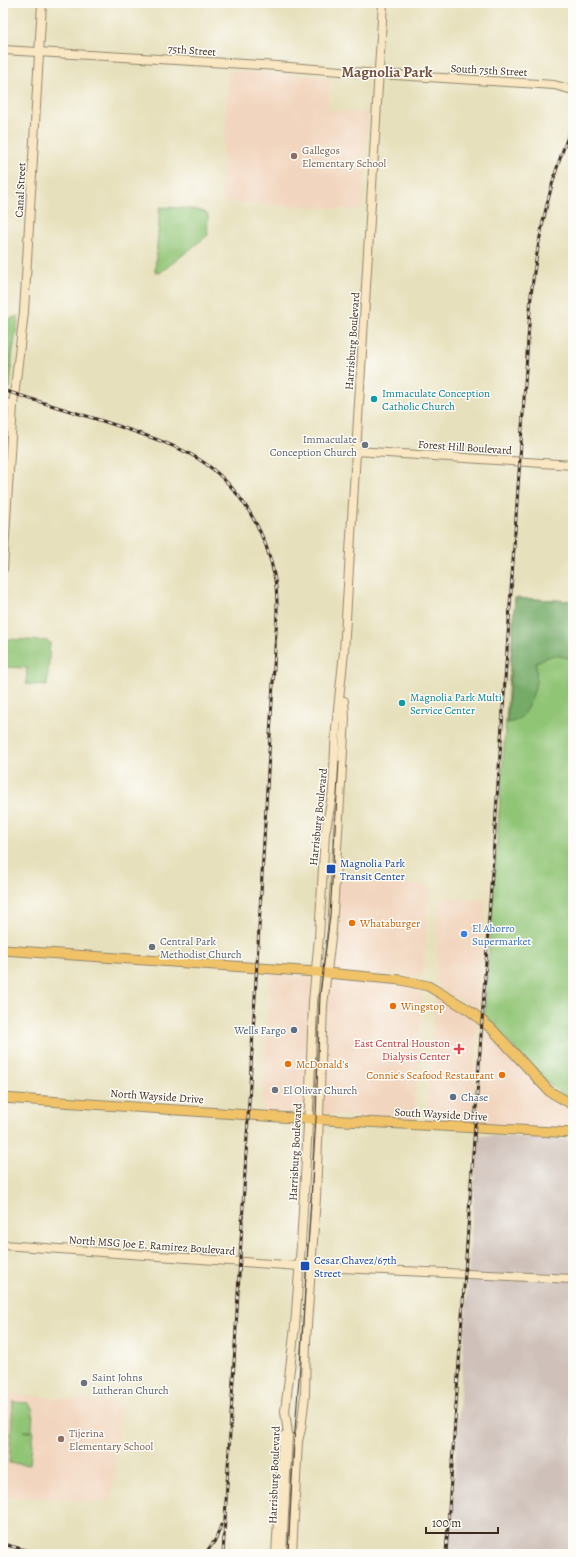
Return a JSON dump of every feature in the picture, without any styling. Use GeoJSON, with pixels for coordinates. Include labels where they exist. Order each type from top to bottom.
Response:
{"type":"FeatureCollection","features":[{"type":"Feature","properties":{"kind":"main road","name":"Canal Street"},"geometry":{"type":"LineString","coordinates":[[3,570],[13,405],[24,312],[42,3]]}},
{"type":"Feature","properties":{"kind":"main road","name":"Harrisburg Boulevard"},"geometry":{"type":"LineString","coordinates":[[282,1554],[288,1440],[285,1411],[295,1326],[308,1119],[313,1002],[319,937],[325,835],[333,791],[336,728],[342,680],[383,3]]}},
{"type":"Feature","properties":{"kind":"main road","name":"75th Street"},"geometry":{"type":"LineString","coordinates":[[3,50],[303,67],[379,74]]}},
{"type":"Feature","properties":{"kind":"main road","name":"South 75th Street"},"geometry":{"type":"LineString","coordinates":[[379,74],[554,85],[573,90]]}},
{"type":"Feature","properties":{"kind":"main road"},"geometry":{"type":"LineString","coordinates":[[3,402],[13,405]]}},
{"type":"Feature","properties":{"kind":"main road","name":"Forest Hill Boulevard"},"geometry":{"type":"LineString","coordinates":[[356,451],[573,465]]}},
{"type":"Feature","properties":{"kind":"main road","name":"Harrisburg Boulevard"},"geometry":{"type":"LineString","coordinates":[[292,1554],[298,1441],[301,1429],[304,1395],[306,1339],[316,1198],[323,1005],[332,929],[345,719],[342,680]]}},
{"type":"Feature","properties":{"kind":"main road"},"geometry":{"type":"LineString","coordinates":[[3,950],[316,972],[401,980],[428,986],[469,1010],[492,1030],[549,1091],[573,1105]]}},
{"type":"Feature","properties":{"kind":"main road","name":"North Wayside Drive"},"geometry":{"type":"LineString","coordinates":[[3,1098],[308,1119]]}},
{"type":"Feature","properties":{"kind":"main road","name":"South Wayside Drive"},"geometry":{"type":"LineString","coordinates":[[308,1119],[573,1134]]}},
{"type":"Feature","properties":{"kind":"main road","name":"North MSG Joe E. Ramirez Boulevard"},"geometry":{"type":"LineString","coordinates":[[3,1245],[299,1266],[573,1279]]}},
{"type":"Feature","properties":{"kind":"main road"},"geometry":{"type":"LineString","coordinates":[[276,1554],[285,1411]]}},
{"type":"Feature","properties":{"kind":"main road"},"geometry":{"type":"LineString","coordinates":[[296,1554],[303,1446],[301,1429]]}},
{"type":"Feature","properties":{"kind":"shaded area","name":"Gallegos Elementary School"},"geometry":{"type":"Polygon","coordinates":[[[232,71],[330,77],[328,110],[368,113],[362,210],[224,202],[221,198],[228,74],[232,71]]]}},
{"type":"Feature","properties":{"kind":"shaded area"},"geometry":{"type":"Polygon","coordinates":[[[336,880],[429,886],[423,973],[421,976],[338,972],[330,968],[336,880]]]}},
{"type":"Feature","properties":{"kind":"shaded area"},"geometry":{"type":"Polygon","coordinates":[[[439,898],[485,900],[477,1012],[465,1002],[443,991],[438,986],[436,978],[439,898]]]}},
{"type":"Feature","properties":{"kind":"shaded area"},"geometry":{"type":"Polygon","coordinates":[[[270,973],[312,977],[306,1110],[301,1113],[265,1111],[262,1109],[270,973]]]}},
{"type":"Feature","properties":{"kind":"shaded area"},"geometry":{"type":"Polygon","coordinates":[[[330,979],[387,983],[408,987],[422,992],[413,1120],[323,1114],[327,985],[330,979]]]}},
{"type":"Feature","properties":{"kind":"shaded area"},"geometry":{"type":"Polygon","coordinates":[[[435,996],[463,1011],[477,1021],[472,1124],[429,1121],[427,1118],[435,996]]]}},
{"type":"Feature","properties":{"kind":"shaded area"},"geometry":{"type":"Polygon","coordinates":[[[484,1028],[535,1083],[550,1097],[573,1112],[573,1129],[477,1124],[484,1028]]]}},
{"type":"Feature","properties":{"kind":"shaded area"},"geometry":{"type":"Polygon","coordinates":[[[478,1135],[573,1140],[573,1554],[449,1554],[478,1135]]]}},
{"type":"Feature","properties":{"kind":"shaded area","name":"Tijerina Elementary School"},"geometry":{"type":"Polygon","coordinates":[[[8,1394],[120,1403],[111,1502],[3,1496],[8,1394]]]}},
{"type":"Feature","properties":{"kind":"green space"},"geometry":{"type":"Polygon","coordinates":[[[160,207],[194,209],[206,213],[208,216],[208,235],[160,273],[155,272],[160,207]]]}},
{"type":"Feature","properties":{"kind":"green space"},"geometry":{"type":"Polygon","coordinates":[[[19,316],[12,356],[10,388],[3,386],[3,321],[19,316]]]}},
{"type":"Feature","properties":{"kind":"green space"},"geometry":{"type":"Polygon","coordinates":[[[515,598],[573,601],[573,1102],[537,1073],[484,1015],[515,598]]]}},
{"type":"Feature","properties":{"kind":"green space"},"geometry":{"type":"Polygon","coordinates":[[[515,598],[573,601],[573,659],[554,655],[536,662],[535,685],[529,705],[520,718],[507,723],[515,598]]]}},
{"type":"Feature","properties":{"kind":"green space"},"geometry":{"type":"Polygon","coordinates":[[[6,639],[48,641],[50,643],[47,686],[26,684],[27,668],[3,667],[6,639]]]}},
{"type":"Feature","properties":{"kind":"green space"},"geometry":{"type":"Polygon","coordinates":[[[13,1402],[29,1403],[33,1410],[32,1431],[24,1431],[33,1432],[30,1465],[9,1463],[13,1402]]]}},
{"type":"Feature","properties":{"kind":"tram line"},"geometry":{"type":"LineString","coordinates":[[288,1554],[316,1119],[320,995],[330,916],[339,761]]}},
{"type":"Feature","properties":{"kind":"railway"},"geometry":{"type":"LineString","coordinates":[[446,1554],[531,295],[537,251],[551,187],[573,124]]}},
{"type":"Feature","properties":{"kind":"railway"},"geometry":{"type":"LineString","coordinates":[[3,390],[106,422],[169,444],[197,458],[226,481],[249,511],[265,544],[275,580],[277,606],[223,1554]]}},
{"type":"Feature","properties":{"kind":"railway"},"geometry":{"type":"LineString","coordinates":[[205,1554],[216,1539],[221,1525]]}},
{"type":"Feature","properties":{"kind":"railway"},"geometry":{"type":"LineString","coordinates":[[3,1544],[41,1554]]}},
{"type":"Feature","properties":{"kind":"place","name":"Gallegos Elementary School"},"geometry":{"type":"Point","coordinates":[294,156]}},
{"type":"Feature","properties":{"kind":"place","name":"Immaculate Conception Catholic Church"},"geometry":{"type":"Point","coordinates":[374,399]}},
{"type":"Feature","properties":{"kind":"place","name":"Immaculate Conception Church"},"geometry":{"type":"Point","coordinates":[365,445]}},
{"type":"Feature","properties":{"kind":"place","name":"Magnolia Park Multi Service Center"},"geometry":{"type":"Point","coordinates":[402,703]}},
{"type":"Feature","properties":{"kind":"place","name":"Magnolia Park Transit Center"},"geometry":{"type":"Point","coordinates":[331,869]}},
{"type":"Feature","properties":{"kind":"place","name":"Whataburger"},"geometry":{"type":"Point","coordinates":[352,923]}},
{"type":"Feature","properties":{"kind":"place","name":"El Ahorro Supermarket"},"geometry":{"type":"Point","coordinates":[464,934]}},
{"type":"Feature","properties":{"kind":"place","name":"Central Park Methodist Church"},"geometry":{"type":"Point","coordinates":[152,947]}},
{"type":"Feature","properties":{"kind":"place","name":"Wingstop"},"geometry":{"type":"Point","coordinates":[393,1006]}},
{"type":"Feature","properties":{"kind":"place","name":"Wells Fargo"},"geometry":{"type":"Point","coordinates":[294,1030]}},
{"type":"Feature","properties":{"kind":"place","name":"East Central Houston Dialysis Center"},"geometry":{"type":"Point","coordinates":[459,1049]}},
{"type":"Feature","properties":{"kind":"place","name":"McDonald's"},"geometry":{"type":"Point","coordinates":[288,1064]}},
{"type":"Feature","properties":{"kind":"place","name":"Connie's Seafood Restaurant"},"geometry":{"type":"Point","coordinates":[502,1075]}},
{"type":"Feature","properties":{"kind":"place","name":"El Olivar Church"},"geometry":{"type":"Point","coordinates":[275,1090]}},
{"type":"Feature","properties":{"kind":"place","name":"Chase"},"geometry":{"type":"Point","coordinates":[453,1097]}},
{"type":"Feature","properties":{"kind":"place","name":"Cesar Chavez/67th Street"},"geometry":{"type":"Point","coordinates":[305,1266]}},
{"type":"Feature","properties":{"kind":"place","name":"Saint Johns Lutheran Church"},"geometry":{"type":"Point","coordinates":[84,1383]}},
{"type":"Feature","properties":{"kind":"place","name":"Tijerina Elementary School"},"geometry":{"type":"Point","coordinates":[61,1439]}},
{"type":"Feature","properties":{"kind":"district","name":"Magnolia Park"},"geometry":{"type":"Point","coordinates":[387,72]}}]}
